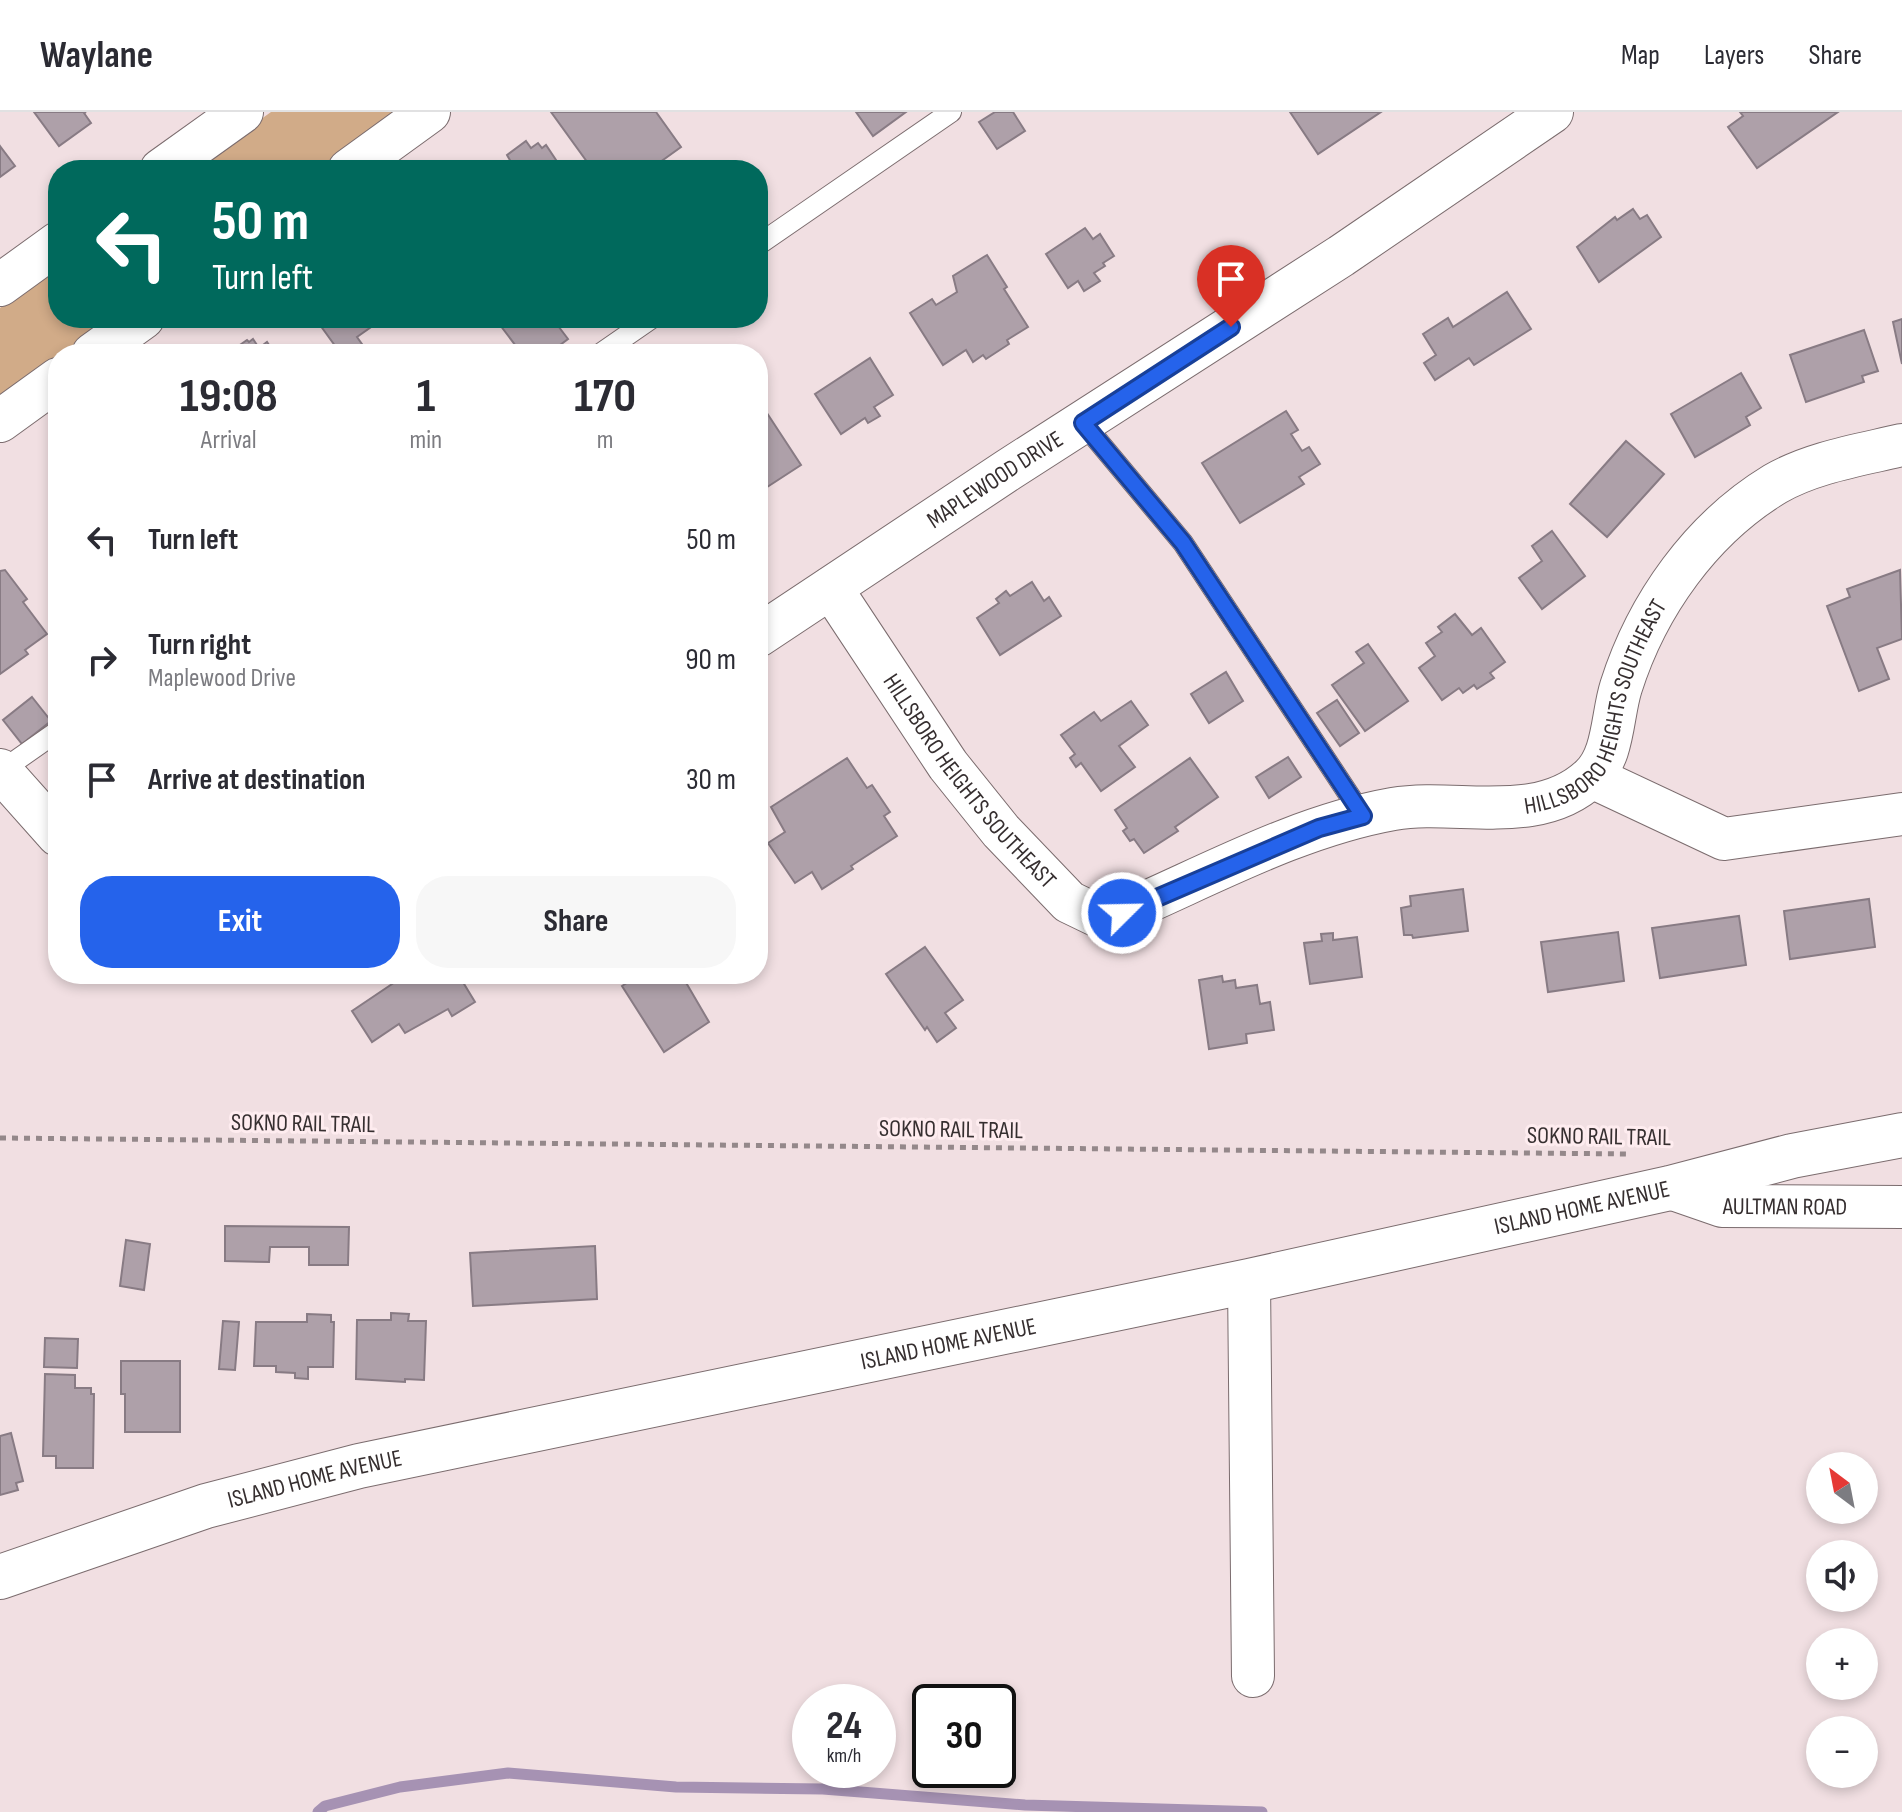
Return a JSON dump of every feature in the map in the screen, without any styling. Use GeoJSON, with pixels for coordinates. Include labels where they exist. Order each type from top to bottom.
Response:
{"type":"FeatureCollection","features":[{"type":"Feature","properties":{"kind":"street"},"geometry":{"type":"LineString","coordinates":[[175,160],[242,112]]}},
{"type":"Feature","properties":{"kind":"street"},"geometry":{"type":"LineString","coordinates":[[363,160],[429,112]]}},
{"type":"Feature","properties":{"kind":"street","name":"MAPLEWOOD DRIVE"},"geometry":{"type":"LineString","coordinates":[[768,629],[1341,256],[1552,112]]}},
{"type":"Feature","properties":{"kind":"street"},"geometry":{"type":"LineString","coordinates":[[0,285],[48,250]]}},
{"type":"Feature","properties":{"kind":"street"},"geometry":{"type":"LineString","coordinates":[[107,344],[129,328]]}},
{"type":"Feature","properties":{"kind":"street"},"geometry":{"type":"LineString","coordinates":[[0,421],[48,386]]}},
{"type":"Feature","properties":{"kind":"street","name":"HILLSBORO HEIGHTS SOUTHEAST"},"geometry":{"type":"LineString","coordinates":[[831,588],[948,765],[1001,831],[1069,902],[1096,915],[1122,913],[1319,828],[1363,816],[1394,809],[1528,806],[1563,796],[1592,777],[1606,754],[1621,688],[1641,634],[1689,558],[1730,518],[1777,483],[1837,459],[1902,445]]}},
{"type":"Feature","properties":{"kind":"street"},"geometry":{"type":"LineString","coordinates":[[0,770],[48,824]]}},
{"type":"Feature","properties":{"kind":"street"},"geometry":{"type":"LineString","coordinates":[[1592,777],[1724,839],[1902,814]]}},
{"type":"Feature","properties":{"kind":"street","name":"ISLAND HOME AVENUE"},"geometry":{"type":"LineString","coordinates":[[0,1577],[206,1506],[374,1462],[1249,1281],[1670,1188],[1792,1156],[1902,1135]]}},
{"type":"Feature","properties":{"kind":"street","name":"AULTMAN ROAD"},"geometry":{"type":"LineString","coordinates":[[1670,1188],[1722,1206],[1902,1207]]}},
{"type":"Feature","properties":{"kind":"street"},"geometry":{"type":"LineString","coordinates":[[1249,1281],[1253,1676]]}},
{"type":"Feature","properties":{"kind":"lane"},"geometry":{"type":"LineString","coordinates":[[768,238],[951,112]]}},
{"type":"Feature","properties":{"kind":"lane"},"geometry":{"type":"LineString","coordinates":[[614,344],[638,328]]}},
{"type":"Feature","properties":{"kind":"lane"},"geometry":{"type":"LineString","coordinates":[[1083,423],[1183,543],[1363,816]]}},
{"type":"Feature","properties":{"kind":"lane"},"geometry":{"type":"LineString","coordinates":[[0,770],[48,738]]}},
{"type":"Feature","properties":{"kind":"path","name":"SOKNO RAIL TRAIL"},"geometry":{"type":"LineString","coordinates":[[0,1138],[1633,1154]]}},
{"type":"Feature","properties":{"kind":"shaded area"},"geometry":{"type":"Polygon","coordinates":[[[271,112],[396,112],[330,160],[205,160],[271,112]]]}},
{"type":"Feature","properties":{"kind":"shaded area"},"geometry":{"type":"Polygon","coordinates":[[[48,273],[48,328],[98,328],[76,344],[48,344],[48,364],[0,399],[0,308],[48,273]]]}},
{"type":"Feature","properties":{"kind":"building"},"geometry":{"type":"Polygon","coordinates":[[[34,112],[86,112],[91,123],[59,146],[34,112]]]}},
{"type":"Feature","properties":{"kind":"building"},"geometry":{"type":"Polygon","coordinates":[[[551,112],[656,112],[681,147],[663,160],[586,160],[551,112]]]}},
{"type":"Feature","properties":{"kind":"building"},"geometry":{"type":"Polygon","coordinates":[[[856,112],[906,112],[873,136],[856,112]]]}},
{"type":"Feature","properties":{"kind":"building"},"geometry":{"type":"Polygon","coordinates":[[[995,112],[1013,112],[1025,131],[997,149],[979,122],[995,112]]]}},
{"type":"Feature","properties":{"kind":"building"},"geometry":{"type":"Polygon","coordinates":[[[1290,112],[1381,112],[1318,154],[1290,112]]]}},
{"type":"Feature","properties":{"kind":"building"},"geometry":{"type":"Polygon","coordinates":[[[1740,112],[1838,112],[1757,168],[1728,127],[1743,116],[1740,112]]]}},
{"type":"Feature","properties":{"kind":"building"},"geometry":{"type":"Polygon","coordinates":[[[526,141],[531,148],[538,143],[542,148],[546,145],[556,160],[510,160],[507,155],[526,141]]]}},
{"type":"Feature","properties":{"kind":"building"},"geometry":{"type":"Polygon","coordinates":[[[0,146],[15,166],[0,177],[0,146]]]}},
{"type":"Feature","properties":{"kind":"building"},"geometry":{"type":"Polygon","coordinates":[[[1633,209],[1640,219],[1647,215],[1661,237],[1599,282],[1577,247],[1615,217],[1617,220],[1633,209]]]}},
{"type":"Feature","properties":{"kind":"building"},"geometry":{"type":"Polygon","coordinates":[[[1085,228],[1093,239],[1100,234],[1114,256],[1094,273],[1100,281],[1084,291],[1078,281],[1068,288],[1046,254],[1085,228]]]}},
{"type":"Feature","properties":{"kind":"building"},"geometry":{"type":"Polygon","coordinates":[[[987,255],[1028,327],[986,359],[983,355],[973,362],[966,350],[943,365],[910,313],[932,299],[936,305],[957,292],[953,276],[987,255]]]}},
{"type":"Feature","properties":{"kind":"building"},"geometry":{"type":"Polygon","coordinates":[[[1507,292],[1531,329],[1474,365],[1469,358],[1435,380],[1424,363],[1436,355],[1423,334],[1448,318],[1453,327],[1507,292]]]}},
{"type":"Feature","properties":{"kind":"building"},"geometry":{"type":"Polygon","coordinates":[[[1902,319],[1902,364],[1893,322],[1902,319]]]}},
{"type":"Feature","properties":{"kind":"building"},"geometry":{"type":"Polygon","coordinates":[[[322,328],[370,328],[357,337],[362,344],[334,344],[322,328]]]}},
{"type":"Feature","properties":{"kind":"building"},"geometry":{"type":"Polygon","coordinates":[[[502,328],[560,328],[568,339],[561,344],[514,344],[502,328]]]}},
{"type":"Feature","properties":{"kind":"building"},"geometry":{"type":"Polygon","coordinates":[[[1864,330],[1878,371],[1862,376],[1864,382],[1806,402],[1790,355],[1864,330]]]}},
{"type":"Feature","properties":{"kind":"building"},"geometry":{"type":"Polygon","coordinates":[[[870,358],[893,395],[874,407],[880,416],[868,423],[865,418],[841,434],[815,394],[870,358]]]}},
{"type":"Feature","properties":{"kind":"building"},"geometry":{"type":"Polygon","coordinates":[[[1741,373],[1761,408],[1746,417],[1750,425],[1695,457],[1671,414],[1741,373]]]}},
{"type":"Feature","properties":{"kind":"building"},"geometry":{"type":"Polygon","coordinates":[[[1286,411],[1298,430],[1291,434],[1302,451],[1309,447],[1320,464],[1299,477],[1304,484],[1240,523],[1202,463],[1286,411]]]}},
{"type":"Feature","properties":{"kind":"building"},"geometry":{"type":"Polygon","coordinates":[[[768,415],[801,465],[768,486],[768,415]]]}},
{"type":"Feature","properties":{"kind":"building"},"geometry":{"type":"Polygon","coordinates":[[[1626,441],[1664,474],[1607,537],[1570,504],[1626,441]]]}},
{"type":"Feature","properties":{"kind":"building"},"geometry":{"type":"Polygon","coordinates":[[[1552,531],[1585,576],[1542,609],[1519,578],[1542,561],[1532,546],[1552,531]]]}},
{"type":"Feature","properties":{"kind":"building"},"geometry":{"type":"Polygon","coordinates":[[[5,570],[27,599],[23,602],[47,634],[25,650],[28,654],[0,674],[0,571],[5,570]]]}},
{"type":"Feature","properties":{"kind":"building"},"geometry":{"type":"Polygon","coordinates":[[[1900,570],[1902,639],[1877,648],[1889,679],[1859,691],[1827,606],[1850,597],[1847,589],[1900,570]]]}},
{"type":"Feature","properties":{"kind":"building"},"geometry":{"type":"Polygon","coordinates":[[[1032,582],[1044,601],[1049,597],[1061,616],[1000,655],[977,618],[999,603],[996,599],[1006,591],[1010,596],[1032,582]]]}},
{"type":"Feature","properties":{"kind":"building"},"geometry":{"type":"Polygon","coordinates":[[[1455,614],[1472,635],[1481,628],[1505,662],[1490,673],[1494,678],[1477,689],[1474,685],[1463,693],[1459,688],[1442,700],[1419,668],[1435,656],[1426,643],[1442,632],[1438,627],[1455,614]]]}},
{"type":"Feature","properties":{"kind":"building"},"geometry":{"type":"Polygon","coordinates":[[[1368,644],[1408,701],[1365,731],[1332,685],[1364,663],[1356,652],[1368,644]]]}},
{"type":"Feature","properties":{"kind":"building"},"geometry":{"type":"Polygon","coordinates":[[[1226,672],[1243,701],[1209,723],[1191,694],[1226,672]]]}},
{"type":"Feature","properties":{"kind":"building"},"geometry":{"type":"Polygon","coordinates":[[[32,697],[48,717],[48,723],[22,744],[3,720],[32,697]]]}},
{"type":"Feature","properties":{"kind":"building"},"geometry":{"type":"Polygon","coordinates":[[[1337,700],[1359,733],[1340,746],[1317,713],[1337,700]]]}},
{"type":"Feature","properties":{"kind":"building"},"geometry":{"type":"Polygon","coordinates":[[[1131,701],[1148,725],[1119,746],[1135,767],[1101,791],[1081,763],[1076,767],[1070,758],[1075,754],[1061,735],[1094,712],[1101,721],[1131,701]]]}},
{"type":"Feature","properties":{"kind":"building"},"geometry":{"type":"Polygon","coordinates":[[[1288,757],[1301,777],[1269,798],[1256,777],[1288,757]]]}},
{"type":"Feature","properties":{"kind":"building"},"geometry":{"type":"Polygon","coordinates":[[[847,758],[867,788],[872,785],[890,812],[884,816],[897,836],[822,889],[812,872],[795,883],[768,843],[785,832],[771,807],[847,758]]]}},
{"type":"Feature","properties":{"kind":"building"},"geometry":{"type":"Polygon","coordinates":[[[1190,758],[1218,797],[1175,827],[1178,831],[1144,853],[1134,839],[1130,841],[1123,831],[1127,828],[1115,810],[1190,758]]]}},
{"type":"Feature","properties":{"kind":"building"},"geometry":{"type":"Polygon","coordinates":[[[1463,889],[1468,931],[1413,938],[1412,935],[1404,935],[1401,908],[1411,906],[1410,896],[1463,889]]]}},
{"type":"Feature","properties":{"kind":"building"},"geometry":{"type":"Polygon","coordinates":[[[1869,899],[1875,947],[1790,959],[1784,911],[1869,899]]]}},
{"type":"Feature","properties":{"kind":"building"},"geometry":{"type":"Polygon","coordinates":[[[1739,916],[1746,965],[1660,978],[1652,928],[1739,916]]]}},
{"type":"Feature","properties":{"kind":"building"},"geometry":{"type":"Polygon","coordinates":[[[1618,932],[1624,981],[1548,992],[1541,942],[1618,932]]]}},
{"type":"Feature","properties":{"kind":"building"},"geometry":{"type":"Polygon","coordinates":[[[1333,933],[1333,940],[1357,937],[1362,977],[1310,984],[1304,943],[1322,941],[1321,934],[1333,933]]]}},
{"type":"Feature","properties":{"kind":"building"},"geometry":{"type":"Polygon","coordinates":[[[925,947],[963,1000],[945,1013],[956,1028],[937,1042],[886,974],[925,947]]]}},
{"type":"Feature","properties":{"kind":"building"},"geometry":{"type":"Polygon","coordinates":[[[1222,976],[1223,982],[1235,980],[1236,988],[1257,985],[1260,1004],[1270,1002],[1274,1030],[1246,1034],[1247,1043],[1209,1049],[1199,980],[1222,976]]]}},
{"type":"Feature","properties":{"kind":"building"},"geometry":{"type":"Polygon","coordinates":[[[392,984],[464,984],[475,1002],[452,1016],[448,1009],[405,1033],[399,1024],[372,1042],[352,1011],[392,984]]]}},
{"type":"Feature","properties":{"kind":"building"},"geometry":{"type":"Polygon","coordinates":[[[687,984],[709,1022],[664,1052],[622,986],[687,984]]]}},
{"type":"Feature","properties":{"kind":"building"},"geometry":{"type":"Polygon","coordinates":[[[225,1226],[349,1227],[348,1265],[309,1265],[309,1247],[270,1247],[269,1262],[225,1261],[225,1226]]]}},
{"type":"Feature","properties":{"kind":"building"},"geometry":{"type":"Polygon","coordinates":[[[126,1240],[150,1244],[144,1290],[120,1286],[126,1240]]]}},
{"type":"Feature","properties":{"kind":"building"},"geometry":{"type":"Polygon","coordinates":[[[595,1246],[597,1299],[473,1306],[470,1253],[595,1246]]]}},
{"type":"Feature","properties":{"kind":"building"},"geometry":{"type":"Polygon","coordinates":[[[391,1313],[409,1314],[408,1321],[426,1321],[424,1380],[356,1379],[357,1320],[391,1320],[391,1313]]]}},
{"type":"Feature","properties":{"kind":"building"},"geometry":{"type":"Polygon","coordinates":[[[307,1314],[331,1315],[331,1322],[334,1322],[333,1367],[308,1367],[308,1379],[295,1378],[295,1373],[276,1372],[276,1366],[254,1366],[256,1322],[307,1322],[307,1314]]]}},
{"type":"Feature","properties":{"kind":"building"},"geometry":{"type":"Polygon","coordinates":[[[223,1321],[239,1322],[235,1370],[219,1369],[223,1321]]]}},
{"type":"Feature","properties":{"kind":"building"},"geometry":{"type":"Polygon","coordinates":[[[45,1338],[78,1339],[77,1368],[44,1367],[45,1338]]]}},
{"type":"Feature","properties":{"kind":"building"},"geometry":{"type":"Polygon","coordinates":[[[121,1361],[180,1361],[180,1432],[125,1432],[121,1361]]]}},
{"type":"Feature","properties":{"kind":"building"},"geometry":{"type":"Polygon","coordinates":[[[45,1374],[75,1375],[75,1388],[91,1388],[91,1394],[94,1394],[93,1468],[56,1468],[56,1456],[43,1456],[45,1374]]]}},
{"type":"Feature","properties":{"kind":"building"},"geometry":{"type":"Polygon","coordinates":[[[11,1433],[23,1481],[16,1483],[18,1490],[0,1495],[0,1436],[11,1433]]]}},
{"type":"Feature","properties":{"kind":"waterway"},"geometry":{"type":"LineString","coordinates":[[318,1812],[325,1806],[400,1787],[508,1773],[676,1787],[823,1789],[1025,1805],[1262,1812]]}},
{"type":"Feature","properties":{"kind":"route"},"geometry":{"type":"LineString","coordinates":[[1122,913],[1319,828],[1363,816],[1183,543],[1083,423],[1231,327]]}}]}
